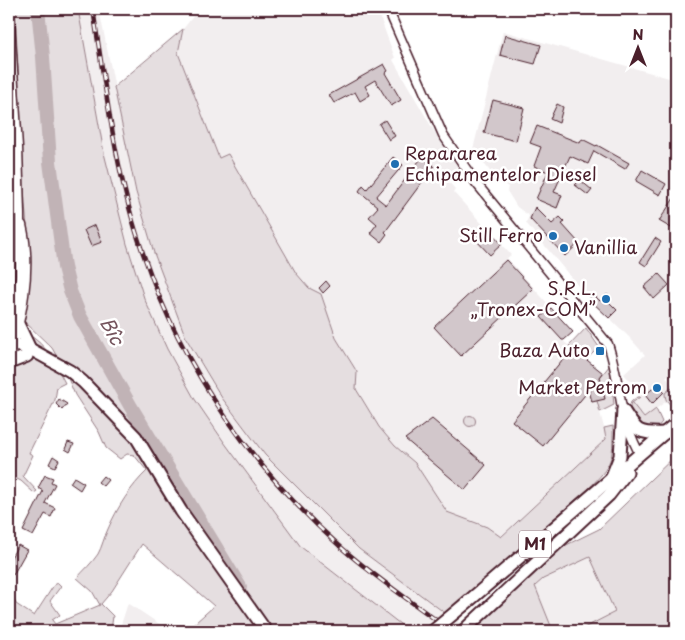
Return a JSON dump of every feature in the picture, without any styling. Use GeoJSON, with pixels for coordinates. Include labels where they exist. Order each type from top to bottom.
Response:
{"type":"FeatureCollection","features":[{"type":"Feature","properties":{"kind":"highway"},"geometry":{"type":"LineString","coordinates":[[18,324],[28,353]]}},
{"type":"Feature","properties":{"kind":"highway"},"geometry":{"type":"LineString","coordinates":[[10,351],[28,353]]}},
{"type":"Feature","properties":{"kind":"highway"},"geometry":{"type":"LineString","coordinates":[[10,351],[28,353],[66,369],[83,382],[136,437],[181,511],[266,631]]}},
{"type":"Feature","properties":{"kind":"highway"},"geometry":{"type":"LineString","coordinates":[[623,410],[639,431],[646,434],[665,433]]}},
{"type":"Feature","properties":{"kind":"highway"},"geometry":{"type":"LineString","coordinates":[[610,480],[615,472],[620,456],[623,410]]}},
{"type":"Feature","properties":{"kind":"highway","name":"M1"},"geometry":{"type":"LineString","coordinates":[[433,631],[676,423]]}},
{"type":"Feature","properties":{"kind":"highway","name":"M1"},"geometry":{"type":"LineString","coordinates":[[463,631],[609,495],[640,455]]}},
{"type":"Feature","properties":{"kind":"street"},"geometry":{"type":"LineString","coordinates":[[9,9],[18,147],[20,214],[20,276],[10,351]]}},
{"type":"Feature","properties":{"kind":"street"},"geometry":{"type":"LineString","coordinates":[[388,9],[443,135],[476,183],[608,344],[618,377],[623,410],[629,431],[640,455]]}},
{"type":"Feature","properties":{"kind":"street"},"geometry":{"type":"LineString","coordinates":[[10,351],[18,324],[26,278],[25,236],[20,214]]}},
{"type":"Feature","properties":{"kind":"shaded area"},"geometry":{"type":"Polygon","coordinates":[[[15,9],[78,9],[104,153],[127,244],[144,298],[167,349],[194,398],[301,547],[409,631],[186,631],[214,606],[142,544],[112,591],[101,604],[113,616],[111,631],[9,631],[9,585],[16,604],[34,616],[54,585],[58,583],[61,586],[50,601],[60,615],[52,620],[55,624],[100,605],[92,591],[77,578],[98,554],[120,505],[135,483],[147,471],[134,455],[127,454],[120,459],[106,448],[99,432],[75,395],[64,369],[52,348],[24,321],[23,315],[25,315],[28,279],[28,239],[15,9]]]}},
{"type":"Feature","properties":{"kind":"shaded area"},"geometry":{"type":"Polygon","coordinates":[[[78,9],[99,9],[136,192],[154,253],[186,338],[222,398],[265,455],[359,549],[445,613],[473,631],[409,631],[301,547],[194,398],[167,349],[144,298],[127,244],[104,153],[78,9]]]}},
{"type":"Feature","properties":{"kind":"shaded area"},"geometry":{"type":"Polygon","coordinates":[[[199,9],[377,9],[395,58],[393,60],[438,138],[457,166],[446,179],[455,189],[453,192],[511,255],[507,258],[573,332],[563,341],[603,373],[593,386],[607,439],[500,537],[487,527],[447,512],[415,463],[395,446],[379,427],[356,389],[357,372],[336,338],[321,294],[309,288],[296,273],[228,154],[219,158],[178,53],[183,29],[199,9]]]}},
{"type":"Feature","properties":{"kind":"shaded area"},"geometry":{"type":"Polygon","coordinates":[[[183,29],[178,53],[219,158],[228,154],[296,273],[309,288],[321,294],[336,338],[357,372],[356,389],[379,427],[395,446],[415,463],[447,512],[487,527],[501,537],[606,439],[604,428],[613,426],[613,447],[610,461],[596,481],[445,613],[359,549],[265,455],[222,398],[186,338],[154,253],[136,192],[114,87],[183,29]]]}},
{"type":"Feature","properties":{"kind":"shaded area"},"geometry":{"type":"Polygon","coordinates":[[[503,31],[676,80],[676,368],[666,377],[672,385],[676,382],[676,394],[644,418],[632,403],[639,397],[633,384],[624,374],[645,355],[583,292],[526,223],[529,216],[517,207],[507,191],[508,187],[495,178],[473,149],[503,31]]]}},
{"type":"Feature","properties":{"kind":"shaded area"},"geometry":{"type":"Polygon","coordinates":[[[9,84],[15,213],[11,216],[9,216],[9,84]]]}},
{"type":"Feature","properties":{"kind":"shaded area"},"geometry":{"type":"Polygon","coordinates":[[[9,229],[13,229],[15,240],[13,250],[9,256],[9,229]]]}},
{"type":"Feature","properties":{"kind":"shaded area"},"geometry":{"type":"Polygon","coordinates":[[[586,328],[599,347],[586,360],[569,346],[586,328]]]}},
{"type":"Feature","properties":{"kind":"shaded area"},"geometry":{"type":"Polygon","coordinates":[[[27,334],[45,349],[65,383],[57,387],[55,400],[29,453],[33,455],[23,476],[37,491],[34,493],[21,481],[9,475],[9,375],[17,336],[27,334]]]}},
{"type":"Feature","properties":{"kind":"shaded area"},"geometry":{"type":"Polygon","coordinates":[[[610,365],[614,405],[600,412],[593,386],[610,365]]]}},
{"type":"Feature","properties":{"kind":"shaded area"},"geometry":{"type":"Polygon","coordinates":[[[671,388],[676,394],[676,407],[669,404],[666,399],[665,393],[671,388]]]}},
{"type":"Feature","properties":{"kind":"shaded area"},"geometry":{"type":"Polygon","coordinates":[[[640,397],[632,403],[644,418],[656,409],[662,422],[655,430],[638,427],[629,409],[631,402],[640,397]]]}},
{"type":"Feature","properties":{"kind":"shaded area"},"geometry":{"type":"Polygon","coordinates":[[[468,416],[472,416],[475,421],[474,425],[468,426],[465,423],[465,419],[468,416]]]}},
{"type":"Feature","properties":{"kind":"shaded area"},"geometry":{"type":"Polygon","coordinates":[[[676,455],[676,631],[578,631],[615,612],[590,557],[543,579],[535,586],[553,631],[471,630],[554,551],[599,529],[676,455]]]}},
{"type":"Feature","properties":{"kind":"shaded area"},"geometry":{"type":"Polygon","coordinates":[[[590,557],[615,612],[578,631],[553,631],[535,586],[543,579],[590,557]]]}},
{"type":"Feature","properties":{"kind":"shaded area"},"geometry":{"type":"Polygon","coordinates":[[[128,603],[170,631],[119,631],[128,603]]]}},
{"type":"Feature","properties":{"kind":"building"},"geometry":{"type":"Polygon","coordinates":[[[505,35],[541,45],[535,64],[500,55],[505,35]]]}},
{"type":"Feature","properties":{"kind":"building"},"geometry":{"type":"Polygon","coordinates":[[[384,64],[388,71],[385,73],[401,100],[391,106],[375,80],[365,86],[370,95],[360,101],[355,92],[334,103],[329,95],[384,64]]]}},
{"type":"Feature","properties":{"kind":"building"},"geometry":{"type":"Polygon","coordinates":[[[493,100],[524,108],[516,141],[484,133],[493,100]]]}},
{"type":"Feature","properties":{"kind":"building"},"geometry":{"type":"Polygon","coordinates":[[[557,104],[563,107],[559,123],[550,119],[557,104]]]}},
{"type":"Feature","properties":{"kind":"building"},"geometry":{"type":"Polygon","coordinates":[[[385,120],[395,136],[389,140],[379,124],[385,120]]]}},
{"type":"Feature","properties":{"kind":"building"},"geometry":{"type":"Polygon","coordinates":[[[537,126],[580,143],[582,139],[597,145],[629,163],[625,169],[594,151],[588,164],[570,156],[554,192],[562,195],[557,208],[536,199],[548,172],[534,166],[541,147],[530,143],[537,126]]]}},
{"type":"Feature","properties":{"kind":"building"},"geometry":{"type":"Polygon","coordinates":[[[393,157],[403,165],[376,197],[386,205],[422,157],[434,166],[385,232],[387,234],[381,242],[370,233],[377,224],[369,217],[378,207],[359,191],[363,185],[367,189],[393,157]]]}},
{"type":"Feature","properties":{"kind":"building"},"geometry":{"type":"Polygon","coordinates":[[[642,170],[666,184],[660,195],[636,181],[642,170]]]}},
{"type":"Feature","properties":{"kind":"building"},"geometry":{"type":"Polygon","coordinates":[[[580,180],[592,190],[588,195],[575,185],[580,180]]]}},
{"type":"Feature","properties":{"kind":"building"},"geometry":{"type":"Polygon","coordinates":[[[676,195],[676,219],[671,228],[659,221],[676,195]]]}},
{"type":"Feature","properties":{"kind":"building"},"geometry":{"type":"Polygon","coordinates":[[[535,207],[552,224],[560,217],[565,222],[562,224],[579,243],[565,256],[530,219],[535,207]]]}},
{"type":"Feature","properties":{"kind":"building"},"geometry":{"type":"Polygon","coordinates":[[[95,225],[102,242],[91,246],[84,230],[95,225]]]}},
{"type":"Feature","properties":{"kind":"building"},"geometry":{"type":"Polygon","coordinates":[[[487,228],[502,244],[490,255],[475,239],[487,228]]]}},
{"type":"Feature","properties":{"kind":"building"},"geometry":{"type":"Polygon","coordinates":[[[655,238],[661,242],[646,266],[640,262],[655,238]]]}},
{"type":"Feature","properties":{"kind":"building"},"geometry":{"type":"Polygon","coordinates":[[[506,260],[533,289],[461,356],[434,327],[506,260]]]}},
{"type":"Feature","properties":{"kind":"building"},"geometry":{"type":"Polygon","coordinates":[[[659,274],[669,285],[654,299],[644,287],[659,274]]]}},
{"type":"Feature","properties":{"kind":"building"},"geometry":{"type":"Polygon","coordinates":[[[326,281],[330,286],[323,293],[319,288],[326,281]]]}},
{"type":"Feature","properties":{"kind":"building"},"geometry":{"type":"Polygon","coordinates":[[[593,294],[600,301],[606,295],[611,297],[609,302],[617,310],[609,318],[589,299],[593,294]]]}},
{"type":"Feature","properties":{"kind":"building"},"geometry":{"type":"Polygon","coordinates":[[[551,308],[573,332],[564,340],[541,317],[551,308]]]}},
{"type":"Feature","properties":{"kind":"building"},"geometry":{"type":"Polygon","coordinates":[[[572,348],[603,373],[600,377],[605,399],[592,402],[589,390],[543,446],[512,421],[572,348]]]}},
{"type":"Feature","properties":{"kind":"building"},"geometry":{"type":"Polygon","coordinates":[[[657,385],[664,392],[652,404],[645,395],[657,385]]]}},
{"type":"Feature","properties":{"kind":"building"},"geometry":{"type":"Polygon","coordinates":[[[59,399],[67,404],[62,410],[56,404],[59,399]]]}},
{"type":"Feature","properties":{"kind":"building"},"geometry":{"type":"Polygon","coordinates":[[[432,419],[486,465],[465,490],[405,439],[432,419]]]}},
{"type":"Feature","properties":{"kind":"building"},"geometry":{"type":"Polygon","coordinates":[[[68,442],[74,444],[70,452],[65,449],[68,442]]]}},
{"type":"Feature","properties":{"kind":"building"},"geometry":{"type":"Polygon","coordinates":[[[53,456],[59,460],[55,467],[49,464],[53,456]]]}},
{"type":"Feature","properties":{"kind":"building"},"geometry":{"type":"Polygon","coordinates":[[[45,475],[53,478],[51,482],[55,484],[45,503],[55,508],[51,517],[45,514],[33,536],[23,531],[43,491],[38,488],[45,475]]]}},
{"type":"Feature","properties":{"kind":"building"},"geometry":{"type":"Polygon","coordinates":[[[103,476],[108,480],[103,486],[98,482],[103,476]]]}},
{"type":"Feature","properties":{"kind":"building"},"geometry":{"type":"Polygon","coordinates":[[[74,477],[84,483],[80,490],[70,483],[74,477]]]}},
{"type":"Feature","properties":{"kind":"building"},"geometry":{"type":"Polygon","coordinates":[[[18,545],[27,550],[13,575],[9,573],[9,561],[18,545]]]}},
{"type":"Feature","properties":{"kind":"waterway","name":"Bîc"},"geometry":{"type":"LineString","coordinates":[[38,9],[50,162],[64,267],[70,291],[80,316],[131,407],[240,587]]}},
{"type":"Feature","properties":{"kind":"railway"},"geometry":{"type":"LineString","coordinates":[[93,9],[107,103],[119,165],[134,226],[160,298],[200,377],[224,415],[251,452],[310,519],[369,571],[451,631]]}},
{"type":"Feature","properties":{"kind":"place","name":"Repararea Echipamentelor Diesel"},"geometry":{"type":"Point","coordinates":[395,164]}},
{"type":"Feature","properties":{"kind":"place","name":"Still Ferro"},"geometry":{"type":"Point","coordinates":[553,236]}},
{"type":"Feature","properties":{"kind":"place","name":"Vanillia"},"geometry":{"type":"Point","coordinates":[564,248]}},
{"type":"Feature","properties":{"kind":"place","name":"S.R.L. „Tronex-COM”"},"geometry":{"type":"Point","coordinates":[606,299]}},
{"type":"Feature","properties":{"kind":"place","name":"Baza Auto"},"geometry":{"type":"Point","coordinates":[600,351]}},
{"type":"Feature","properties":{"kind":"place","name":"Market Petrom"},"geometry":{"type":"Point","coordinates":[657,388]}}]}
